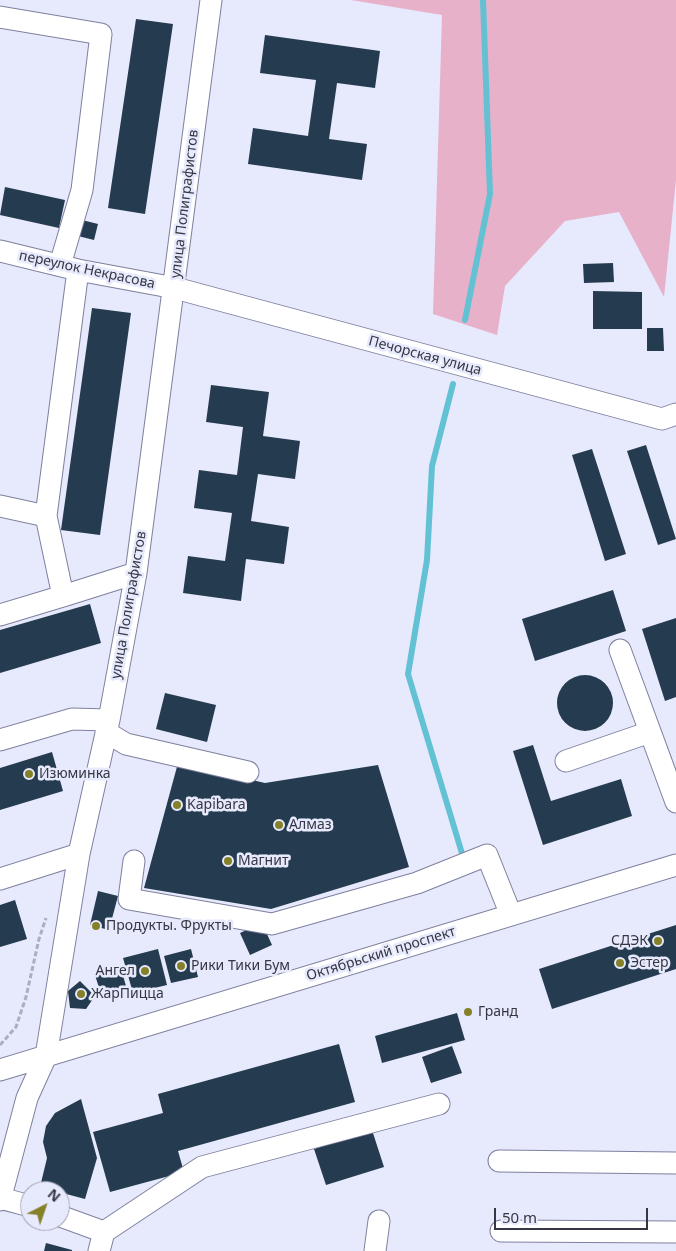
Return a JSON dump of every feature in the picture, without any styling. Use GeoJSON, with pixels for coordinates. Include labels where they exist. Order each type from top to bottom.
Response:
{"type":"FeatureCollection","features":[{"type":"Feature","properties":{"kind":"street","name":"улица Полиграфистов"},"geometry":{"type":"LineString","coordinates":[[0,1199],[27,1098],[46,1056],[79,854],[107,726],[136,573],[211,0]]}},
{"type":"Feature","properties":{"kind":"street"},"geometry":{"type":"LineString","coordinates":[[0,17],[101,34],[82,190],[69,268],[46,516],[63,596]]}},
{"type":"Feature","properties":{"kind":"street","name":"переулок Некрасова"},"geometry":{"type":"LineString","coordinates":[[0,251],[69,268],[174,288]]}},
{"type":"Feature","properties":{"kind":"street","name":"Печорская улица"},"geometry":{"type":"LineString","coordinates":[[174,288],[662,419],[676,414]]}},
{"type":"Feature","properties":{"kind":"street"},"geometry":{"type":"LineString","coordinates":[[0,506],[46,516]]}},
{"type":"Feature","properties":{"kind":"street"},"geometry":{"type":"LineString","coordinates":[[0,615],[136,573]]}},
{"type":"Feature","properties":{"kind":"street"},"geometry":{"type":"LineString","coordinates":[[620,650],[676,802]]}},
{"type":"Feature","properties":{"kind":"street"},"geometry":{"type":"LineString","coordinates":[[0,740],[72,719],[107,726],[126,744],[248,772]]}},
{"type":"Feature","properties":{"kind":"street"},"geometry":{"type":"LineString","coordinates":[[566,761],[650,732]]}},
{"type":"Feature","properties":{"kind":"street"},"geometry":{"type":"LineString","coordinates":[[0,879],[79,854]]}},
{"type":"Feature","properties":{"kind":"street"},"geometry":{"type":"LineString","coordinates":[[134,861],[130,900],[272,924],[417,883],[487,855],[511,915]]}},
{"type":"Feature","properties":{"kind":"street","name":"Октябрьский проспект"},"geometry":{"type":"LineString","coordinates":[[0,1070],[676,865]]}},
{"type":"Feature","properties":{"kind":"street"},"geometry":{"type":"LineString","coordinates":[[70,1222],[102,1242],[202,1167],[439,1104]]}},
{"type":"Feature","properties":{"kind":"street"},"geometry":{"type":"LineString","coordinates":[[499,1161],[676,1162]]}},
{"type":"Feature","properties":{"kind":"street"},"geometry":{"type":"LineString","coordinates":[[0,1199],[20,1204]]}},
{"type":"Feature","properties":{"kind":"street"},"geometry":{"type":"LineString","coordinates":[[375,1251],[379,1221]]}},
{"type":"Feature","properties":{"kind":"street"},"geometry":{"type":"LineString","coordinates":[[501,1231],[676,1232]]}},
{"type":"Feature","properties":{"kind":"shaded area"},"geometry":{"type":"Polygon","coordinates":[[[351,0],[676,0],[676,180],[664,297],[619,212],[565,221],[505,286],[497,335],[433,314],[442,15],[351,0]]]}},
{"type":"Feature","properties":{"kind":"building"},"geometry":{"type":"Polygon","coordinates":[[[136,19],[173,24],[145,214],[108,208],[136,19]]]}},
{"type":"Feature","properties":{"kind":"building"},"geometry":{"type":"Polygon","coordinates":[[[265,35],[380,51],[375,88],[337,83],[329,139],[367,144],[362,180],[248,164],[253,128],[308,136],[316,80],[260,73],[265,35]]]}},
{"type":"Feature","properties":{"kind":"building"},"geometry":{"type":"Polygon","coordinates":[[[5,187],[65,200],[59,228],[0,215],[5,187]]]}},
{"type":"Feature","properties":{"kind":"building"},"geometry":{"type":"Polygon","coordinates":[[[82,220],[98,224],[94,240],[78,236],[82,220]]]}},
{"type":"Feature","properties":{"kind":"building"},"geometry":{"type":"Polygon","coordinates":[[[613,263],[614,282],[584,283],[583,264],[613,263]]]}},
{"type":"Feature","properties":{"kind":"building"},"geometry":{"type":"Polygon","coordinates":[[[593,291],[642,292],[642,329],[593,329],[593,291]]]}},
{"type":"Feature","properties":{"kind":"building"},"geometry":{"type":"Polygon","coordinates":[[[92,308],[131,313],[100,535],[61,530],[92,308]]]}},
{"type":"Feature","properties":{"kind":"building"},"geometry":{"type":"Polygon","coordinates":[[[647,328],[663,328],[664,351],[647,351],[647,328]]]}},
{"type":"Feature","properties":{"kind":"building"},"geometry":{"type":"Polygon","coordinates":[[[211,385],[269,392],[263,436],[300,441],[295,479],[258,474],[251,521],[289,527],[284,564],[246,559],[241,601],[183,593],[188,556],[225,561],[232,513],[194,508],[199,470],[237,475],[243,427],[206,422],[211,385]]]}},
{"type":"Feature","properties":{"kind":"building"},"geometry":{"type":"Polygon","coordinates":[[[646,445],[676,539],[658,545],[627,451],[646,445]]]}},
{"type":"Feature","properties":{"kind":"building"},"geometry":{"type":"Polygon","coordinates":[[[592,449],[626,554],[605,561],[572,455],[592,449]]]}},
{"type":"Feature","properties":{"kind":"building"},"geometry":{"type":"Polygon","coordinates":[[[613,590],[626,631],[535,661],[522,619],[613,590]]]}},
{"type":"Feature","properties":{"kind":"building"},"geometry":{"type":"Polygon","coordinates":[[[90,604],[101,643],[0,673],[0,630],[90,604]]]}},
{"type":"Feature","properties":{"kind":"building"},"geometry":{"type":"Polygon","coordinates":[[[676,618],[676,697],[665,701],[642,629],[676,618]]]}},
{"type":"Feature","properties":{"kind":"building"},"geometry":{"type":"Polygon","coordinates":[[[585,675],[596,677],[605,683],[611,692],[613,703],[611,714],[605,723],[596,729],[585,731],[574,729],[565,723],[559,714],[557,703],[559,692],[565,683],[574,677],[585,675]]]}},
{"type":"Feature","properties":{"kind":"building"},"geometry":{"type":"Polygon","coordinates":[[[165,693],[216,705],[207,742],[156,729],[165,693]]]}},
{"type":"Feature","properties":{"kind":"building"},"geometry":{"type":"Polygon","coordinates":[[[533,745],[551,801],[621,779],[632,816],[543,845],[513,751],[533,745]]]}},
{"type":"Feature","properties":{"kind":"building"},"geometry":{"type":"Polygon","coordinates":[[[52,752],[63,791],[0,810],[0,768],[52,752]]]}},
{"type":"Feature","properties":{"kind":"building","name":"Алмаз"},"geometry":{"type":"Polygon","coordinates":[[[178,763],[265,783],[378,765],[409,867],[271,909],[144,888],[178,763]]]}},
{"type":"Feature","properties":{"kind":"building"},"geometry":{"type":"Polygon","coordinates":[[[98,891],[118,896],[109,930],[90,925],[98,891]]]}},
{"type":"Feature","properties":{"kind":"building"},"geometry":{"type":"Polygon","coordinates":[[[15,900],[27,939],[0,947],[0,905],[15,900]]]}},
{"type":"Feature","properties":{"kind":"building"},"geometry":{"type":"Polygon","coordinates":[[[262,923],[272,945],[250,955],[240,933],[262,923]]]}},
{"type":"Feature","properties":{"kind":"building"},"geometry":{"type":"Polygon","coordinates":[[[676,925],[676,969],[552,1009],[539,969],[676,925]]]}},
{"type":"Feature","properties":{"kind":"building","name":"Ангел"},"geometry":{"type":"Polygon","coordinates":[[[158,949],[167,985],[133,993],[123,958],[158,949]]]}},
{"type":"Feature","properties":{"kind":"building","name":"Рики Тики Бум"},"geometry":{"type":"Polygon","coordinates":[[[191,949],[198,977],[171,983],[164,956],[191,949]]]}},
{"type":"Feature","properties":{"kind":"building"},"geometry":{"type":"Polygon","coordinates":[[[120,965],[128,993],[103,1000],[94,972],[120,965]]]}},
{"type":"Feature","properties":{"kind":"building","name":"ЖарПицца"},"geometry":{"type":"Polygon","coordinates":[[[80,981],[95,996],[86,1009],[70,1008],[68,991],[80,981]]]}},
{"type":"Feature","properties":{"kind":"building"},"geometry":{"type":"Polygon","coordinates":[[[457,1013],[465,1040],[382,1063],[375,1036],[457,1013]]]}},
{"type":"Feature","properties":{"kind":"building"},"geometry":{"type":"Polygon","coordinates":[[[339,1044],[355,1102],[178,1151],[184,1172],[110,1192],[93,1132],[163,1113],[158,1094],[339,1044]]]}},
{"type":"Feature","properties":{"kind":"building"},"geometry":{"type":"Polygon","coordinates":[[[452,1046],[462,1073],[431,1083],[422,1057],[452,1046]]]}},
{"type":"Feature","properties":{"kind":"building"},"geometry":{"type":"Polygon","coordinates":[[[81,1099],[97,1158],[85,1199],[70,1195],[70,1181],[41,1181],[47,1158],[43,1142],[46,1126],[55,1113],[81,1099]]]}},
{"type":"Feature","properties":{"kind":"building"},"geometry":{"type":"Polygon","coordinates":[[[372,1130],[384,1167],[326,1185],[314,1149],[372,1130]]]}},
{"type":"Feature","properties":{"kind":"building"},"geometry":{"type":"Polygon","coordinates":[[[46,1243],[72,1250],[72,1251],[44,1251],[46,1243]]]}},
{"type":"Feature","properties":{"kind":"waterway"},"geometry":{"type":"LineString","coordinates":[[465,320],[490,194],[483,0]]}},
{"type":"Feature","properties":{"kind":"waterway"},"geometry":{"type":"LineString","coordinates":[[453,384],[432,466],[427,560],[408,674],[464,860]]}},
{"type":"Feature","properties":{"kind":"place","name":"Изюминка"},"geometry":{"type":"Point","coordinates":[29,774]}},
{"type":"Feature","properties":{"kind":"place","name":"Kapibara"},"geometry":{"type":"Point","coordinates":[177,805]}},
{"type":"Feature","properties":{"kind":"place","name":"Алмаз"},"geometry":{"type":"Point","coordinates":[279,825]}},
{"type":"Feature","properties":{"kind":"place","name":"Магнит"},"geometry":{"type":"Point","coordinates":[228,861]}},
{"type":"Feature","properties":{"kind":"place","name":"Продукты. Фрукты"},"geometry":{"type":"Point","coordinates":[96,926]}},
{"type":"Feature","properties":{"kind":"place","name":"СДЭК"},"geometry":{"type":"Point","coordinates":[658,941]}},
{"type":"Feature","properties":{"kind":"place","name":"Эстер"},"geometry":{"type":"Point","coordinates":[620,963]}},
{"type":"Feature","properties":{"kind":"place","name":"Рики Тики Бум"},"geometry":{"type":"Point","coordinates":[181,966]}},
{"type":"Feature","properties":{"kind":"place","name":"Ангел"},"geometry":{"type":"Point","coordinates":[145,971]}},
{"type":"Feature","properties":{"kind":"place","name":"ЖарПицца"},"geometry":{"type":"Point","coordinates":[81,994]}},
{"type":"Feature","properties":{"kind":"place","name":"Гранд"},"geometry":{"type":"Point","coordinates":[468,1012]}}]}
